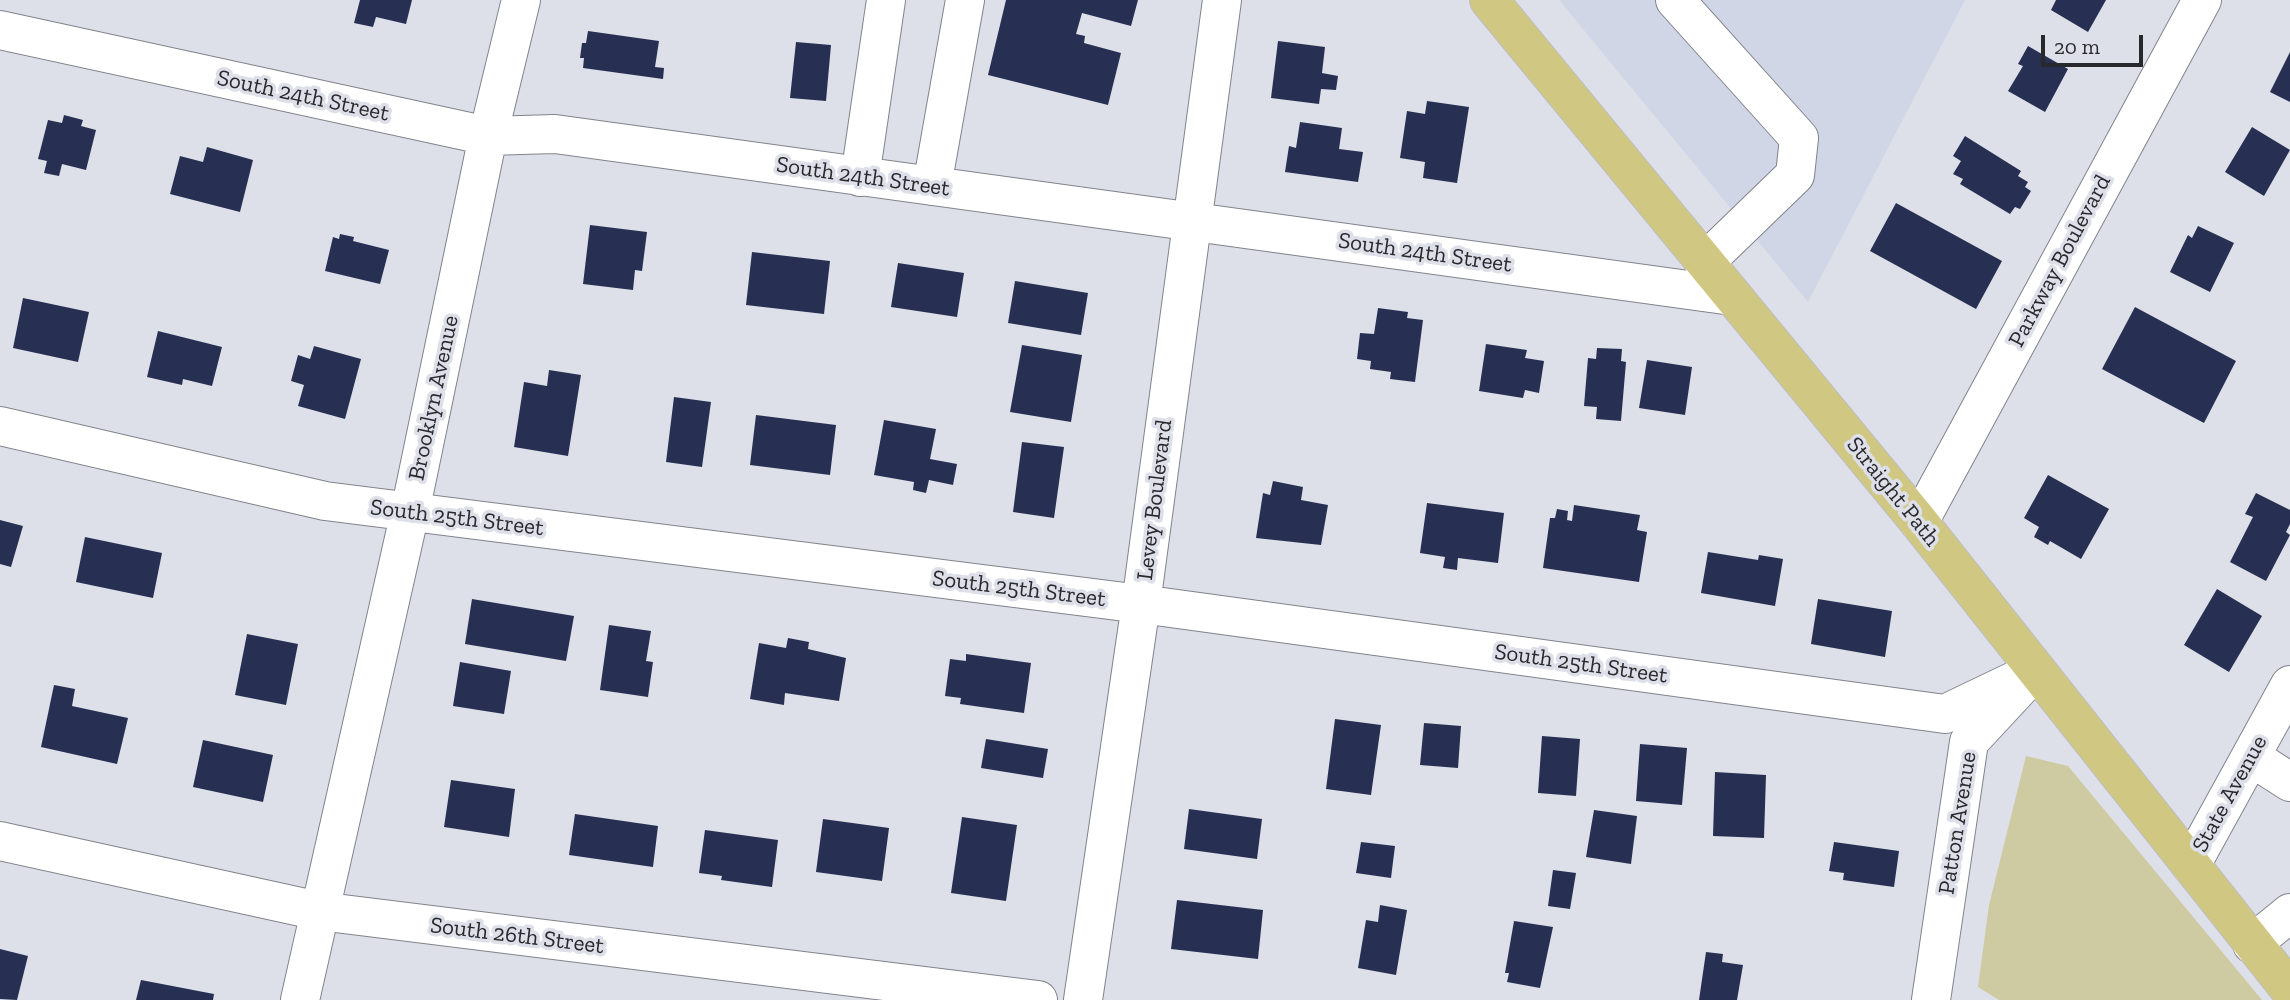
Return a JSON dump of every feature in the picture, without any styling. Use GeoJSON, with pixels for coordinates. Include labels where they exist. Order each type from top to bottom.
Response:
{"type":"FeatureCollection","features":[{"type":"Feature","properties":{"kind":"main road","name":"Straight Path"},"geometry":{"type":"LineString","coordinates":[[1489,0],[1919,522],[2290,990]]}},
{"type":"Feature","properties":{"kind":"street","name":"Brooklyn Avenue"},"geometry":{"type":"LineString","coordinates":[[300,1000],[410,512],[488,136],[521,0]]}},
{"type":"Feature","properties":{"kind":"street"},"geometry":{"type":"LineString","coordinates":[[860,177],[886,0]]}},
{"type":"Feature","properties":{"kind":"street"},"geometry":{"type":"LineString","coordinates":[[932,186],[965,0]]}},
{"type":"Feature","properties":{"kind":"street","name":"Levey Boulevard"},"geometry":{"type":"LineString","coordinates":[[1083,1000],[1141,604],[1222,0]]}},
{"type":"Feature","properties":{"kind":"street"},"geometry":{"type":"LineString","coordinates":[[1675,0],[1800,138],[1795,175],[1704,263]]}},
{"type":"Feature","properties":{"kind":"street","name":"Parkway Boulevard"},"geometry":{"type":"LineString","coordinates":[[1919,522],[2202,0]]}},
{"type":"Feature","properties":{"kind":"street","name":"South 24th Street"},"geometry":{"type":"LineString","coordinates":[[0,30],[488,136],[555,134],[1732,296]]}},
{"type":"Feature","properties":{"kind":"street","name":"South 25th Street"},"geometry":{"type":"LineString","coordinates":[[0,426],[325,501],[1141,604],[1945,714],[2035,671]]}},
{"type":"Feature","properties":{"kind":"street","name":"Patton Avenue"},"geometry":{"type":"LineString","coordinates":[[1931,1000],[1969,742],[2035,671]]}},
{"type":"Feature","properties":{"kind":"street","name":"State Avenue"},"geometry":{"type":"LineString","coordinates":[[2191,865],[2290,685]]}},
{"type":"Feature","properties":{"kind":"street"},"geometry":{"type":"LineString","coordinates":[[2251,757],[2290,782]]}},
{"type":"Feature","properties":{"kind":"street","name":"South 26th Street"},"geometry":{"type":"LineString","coordinates":[[0,841],[319,911],[1038,1000]]}},
{"type":"Feature","properties":{"kind":"street"},"geometry":{"type":"LineString","coordinates":[[2252,943],[2290,913]]}},
{"type":"Feature","properties":{"kind":"shaded area"},"geometry":{"type":"Polygon","coordinates":[[[1559,0],[1965,0],[1808,302],[1559,0]]]}},
{"type":"Feature","properties":{"kind":"shaded area"},"geometry":{"type":"Polygon","coordinates":[[[2026,756],[2068,766],[2262,1000],[1999,1000],[1978,987],[1989,905],[2026,756]]]}},
{"type":"Feature","properties":{"kind":"building"},"geometry":{"type":"Polygon","coordinates":[[[360,0],[412,0],[406,24],[376,17],[373,27],[354,23],[360,0]]]}},
{"type":"Feature","properties":{"kind":"building"},"geometry":{"type":"Polygon","coordinates":[[[1006,0],[1138,0],[1131,26],[1082,13],[1076,34],[1085,36],[1084,43],[1121,53],[1108,105],[988,75],[1006,0]]]}},
{"type":"Feature","properties":{"kind":"building"},"geometry":{"type":"Polygon","coordinates":[[[2056,0],[2106,0],[2088,32],[2051,10],[2056,0]]]}},
{"type":"Feature","properties":{"kind":"building"},"geometry":{"type":"Polygon","coordinates":[[[588,31],[659,41],[655,67],[664,68],[663,79],[583,68],[584,58],[580,58],[582,43],[586,43],[588,31]]]}},
{"type":"Feature","properties":{"kind":"building"},"geometry":{"type":"Polygon","coordinates":[[[1278,41],[1325,47],[1322,73],[1338,76],[1336,90],[1321,89],[1319,104],[1271,98],[1278,41]]]}},
{"type":"Feature","properties":{"kind":"building"},"geometry":{"type":"Polygon","coordinates":[[[796,42],[831,45],[826,101],[790,98],[796,42]]]}},
{"type":"Feature","properties":{"kind":"building"},"geometry":{"type":"Polygon","coordinates":[[[2028,46],[2068,69],[2045,112],[2008,91],[2023,66],[2018,64],[2028,46]]]}},
{"type":"Feature","properties":{"kind":"building"},"geometry":{"type":"Polygon","coordinates":[[[2290,52],[2290,102],[2270,92],[2290,52]]]}},
{"type":"Feature","properties":{"kind":"building"},"geometry":{"type":"Polygon","coordinates":[[[1427,101],[1469,107],[1457,183],[1423,178],[1425,162],[1400,158],[1407,111],[1425,114],[1427,101]]]}},
{"type":"Feature","properties":{"kind":"building"},"geometry":{"type":"Polygon","coordinates":[[[64,115],[83,120],[81,126],[96,130],[86,170],[62,164],[59,176],[44,173],[47,161],[38,159],[48,120],[62,123],[64,115]]]}},
{"type":"Feature","properties":{"kind":"building"},"geometry":{"type":"Polygon","coordinates":[[[1300,122],[1342,128],[1339,149],[1363,152],[1358,182],[1285,172],[1289,146],[1296,148],[1300,122]]]}},
{"type":"Feature","properties":{"kind":"building"},"geometry":{"type":"Polygon","coordinates":[[[2252,127],[2290,150],[2264,196],[2225,172],[2252,127]]]}},
{"type":"Feature","properties":{"kind":"building"},"geometry":{"type":"Polygon","coordinates":[[[1965,136],[2021,171],[2018,176],[2028,182],[2025,187],[2031,191],[2020,209],[2015,207],[2010,214],[1960,184],[1963,179],[1953,174],[1961,161],[1953,156],[1965,136]]]}},
{"type":"Feature","properties":{"kind":"building"},"geometry":{"type":"Polygon","coordinates":[[[207,147],[253,160],[240,212],[170,194],[180,156],[203,162],[207,147]]]}},
{"type":"Feature","properties":{"kind":"building"},"geometry":{"type":"Polygon","coordinates":[[[1896,203],[2002,261],[1976,309],[1870,251],[1896,203]]]}},
{"type":"Feature","properties":{"kind":"building"},"geometry":{"type":"Polygon","coordinates":[[[590,225],[647,232],[642,271],[635,270],[633,290],[583,284],[590,225]]]}},
{"type":"Feature","properties":{"kind":"building"},"geometry":{"type":"Polygon","coordinates":[[[2198,226],[2234,243],[2210,292],[2170,272],[2188,235],[2192,238],[2198,226]]]}},
{"type":"Feature","properties":{"kind":"building"},"geometry":{"type":"Polygon","coordinates":[[[340,234],[354,237],[353,241],[389,250],[380,284],[325,271],[333,237],[339,239],[340,234]]]}},
{"type":"Feature","properties":{"kind":"building"},"geometry":{"type":"Polygon","coordinates":[[[752,252],[830,261],[824,314],[746,305],[752,252]]]}},
{"type":"Feature","properties":{"kind":"building"},"geometry":{"type":"Polygon","coordinates":[[[898,263],[964,273],[957,317],[891,307],[898,263]]]}},
{"type":"Feature","properties":{"kind":"building"},"geometry":{"type":"Polygon","coordinates":[[[1015,281],[1088,293],[1081,335],[1008,323],[1015,281]]]}},
{"type":"Feature","properties":{"kind":"building"},"geometry":{"type":"Polygon","coordinates":[[[23,298],[89,312],[78,362],[13,348],[23,298]]]}},
{"type":"Feature","properties":{"kind":"building"},"geometry":{"type":"Polygon","coordinates":[[[2135,307],[2236,361],[2204,423],[2102,369],[2135,307]]]}},
{"type":"Feature","properties":{"kind":"building"},"geometry":{"type":"Polygon","coordinates":[[[1378,308],[1408,312],[1407,318],[1423,320],[1415,382],[1390,379],[1391,372],[1370,369],[1371,361],[1357,359],[1360,333],[1374,334],[1378,308]]]}},
{"type":"Feature","properties":{"kind":"building"},"geometry":{"type":"Polygon","coordinates":[[[158,331],[222,347],[212,386],[183,379],[182,385],[147,377],[158,331]]]}},
{"type":"Feature","properties":{"kind":"building"},"geometry":{"type":"Polygon","coordinates":[[[1486,344],[1527,350],[1525,358],[1544,361],[1539,393],[1525,390],[1523,398],[1479,391],[1486,344]]]}},
{"type":"Feature","properties":{"kind":"building"},"geometry":{"type":"Polygon","coordinates":[[[1022,345],[1082,355],[1071,422],[1010,412],[1022,345]]]}},
{"type":"Feature","properties":{"kind":"building"},"geometry":{"type":"Polygon","coordinates":[[[314,346],[361,359],[345,419],[298,406],[304,385],[291,381],[298,355],[310,359],[314,346]]]}},
{"type":"Feature","properties":{"kind":"building"},"geometry":{"type":"Polygon","coordinates":[[[1597,348],[1622,349],[1621,361],[1626,362],[1621,421],[1596,419],[1597,407],[1584,406],[1588,358],[1596,359],[1597,348]]]}},
{"type":"Feature","properties":{"kind":"building"},"geometry":{"type":"Polygon","coordinates":[[[1647,360],[1692,367],[1685,415],[1639,408],[1647,360]]]}},
{"type":"Feature","properties":{"kind":"building"},"geometry":{"type":"Polygon","coordinates":[[[549,370],[581,375],[568,456],[514,447],[524,382],[547,386],[549,370]]]}},
{"type":"Feature","properties":{"kind":"building"},"geometry":{"type":"Polygon","coordinates":[[[674,397],[711,402],[702,467],[666,462],[674,397]]]}},
{"type":"Feature","properties":{"kind":"building"},"geometry":{"type":"Polygon","coordinates":[[[756,415],[836,425],[830,475],[750,465],[756,415]]]}},
{"type":"Feature","properties":{"kind":"building"},"geometry":{"type":"Polygon","coordinates":[[[884,420],[936,429],[930,459],[957,464],[953,485],[929,480],[926,493],[913,490],[914,482],[874,475],[884,420]]]}},
{"type":"Feature","properties":{"kind":"building"},"geometry":{"type":"Polygon","coordinates":[[[1022,442],[1064,447],[1054,518],[1013,512],[1022,442]]]}},
{"type":"Feature","properties":{"kind":"building"},"geometry":{"type":"Polygon","coordinates":[[[2048,475],[2109,509],[2081,559],[2050,541],[2048,545],[2034,537],[2039,527],[2024,518],[2048,475]]]}},
{"type":"Feature","properties":{"kind":"building"},"geometry":{"type":"Polygon","coordinates":[[[1273,481],[1303,487],[1301,500],[1328,505],[1321,545],[1256,538],[1263,493],[1270,495],[1273,481]]]}},
{"type":"Feature","properties":{"kind":"building"},"geometry":{"type":"Polygon","coordinates":[[[2256,493],[2290,510],[2290,524],[2286,532],[2290,535],[2266,581],[2230,562],[2253,517],[2245,514],[2256,493]]]}},
{"type":"Feature","properties":{"kind":"building"},"geometry":{"type":"Polygon","coordinates":[[[1427,503],[1504,513],[1498,563],[1458,558],[1457,570],[1443,568],[1445,557],[1420,553],[1427,503]]]}},
{"type":"Feature","properties":{"kind":"building"},"geometry":{"type":"Polygon","coordinates":[[[1574,505],[1640,515],[1637,530],[1647,532],[1639,582],[1543,568],[1550,518],[1555,518],[1557,509],[1568,511],[1567,520],[1572,521],[1574,505]]]}},
{"type":"Feature","properties":{"kind":"building"},"geometry":{"type":"Polygon","coordinates":[[[0,520],[23,526],[11,567],[0,564],[0,520]]]}},
{"type":"Feature","properties":{"kind":"building"},"geometry":{"type":"Polygon","coordinates":[[[85,537],[162,553],[153,598],[76,582],[85,537]]]}},
{"type":"Feature","properties":{"kind":"building"},"geometry":{"type":"Polygon","coordinates":[[[1708,552],[1758,560],[1759,555],[1783,559],[1775,606],[1701,593],[1708,552]]]}},
{"type":"Feature","properties":{"kind":"building"},"geometry":{"type":"Polygon","coordinates":[[[2217,589],[2262,616],[2229,672],[2184,645],[2217,589]]]}},
{"type":"Feature","properties":{"kind":"building"},"geometry":{"type":"Polygon","coordinates":[[[472,599],[574,616],[566,661],[465,644],[472,599]]]}},
{"type":"Feature","properties":{"kind":"building"},"geometry":{"type":"Polygon","coordinates":[[[1818,599],[1892,611],[1885,657],[1811,644],[1818,599]]]}},
{"type":"Feature","properties":{"kind":"building"},"geometry":{"type":"Polygon","coordinates":[[[609,625],[651,631],[646,661],[653,662],[648,697],[600,690],[609,625]]]}},
{"type":"Feature","properties":{"kind":"building"},"geometry":{"type":"Polygon","coordinates":[[[247,634],[298,644],[286,705],[235,695],[247,634]]]}},
{"type":"Feature","properties":{"kind":"building"},"geometry":{"type":"Polygon","coordinates":[[[788,638],[809,642],[808,649],[846,658],[839,701],[785,693],[784,705],[750,699],[759,643],[786,648],[788,638]]]}},
{"type":"Feature","properties":{"kind":"building"},"geometry":{"type":"Polygon","coordinates":[[[966,654],[1031,663],[1024,713],[960,704],[961,698],[945,696],[950,659],[966,661],[966,654]]]}},
{"type":"Feature","properties":{"kind":"building"},"geometry":{"type":"Polygon","coordinates":[[[460,662],[511,671],[504,714],[453,706],[460,662]]]}},
{"type":"Feature","properties":{"kind":"building"},"geometry":{"type":"Polygon","coordinates":[[[54,685],[75,689],[72,706],[128,718],[117,764],[41,747],[54,685]]]}},
{"type":"Feature","properties":{"kind":"building"},"geometry":{"type":"Polygon","coordinates":[[[1335,719],[1381,725],[1371,795],[1326,789],[1335,719]]]}},
{"type":"Feature","properties":{"kind":"building"},"geometry":{"type":"Polygon","coordinates":[[[1424,723],[1461,726],[1458,768],[1420,765],[1424,723]]]}},
{"type":"Feature","properties":{"kind":"building"},"geometry":{"type":"Polygon","coordinates":[[[1542,736],[1580,739],[1576,796],[1538,793],[1542,736]]]}},
{"type":"Feature","properties":{"kind":"building"},"geometry":{"type":"Polygon","coordinates":[[[986,739],[1048,749],[1043,778],[981,768],[986,739]]]}},
{"type":"Feature","properties":{"kind":"building"},"geometry":{"type":"Polygon","coordinates":[[[203,740],[273,755],[263,802],[193,787],[203,740]]]}},
{"type":"Feature","properties":{"kind":"building"},"geometry":{"type":"Polygon","coordinates":[[[1640,744],[1687,748],[1682,805],[1636,801],[1640,744]]]}},
{"type":"Feature","properties":{"kind":"building"},"geometry":{"type":"Polygon","coordinates":[[[1715,772],[1766,775],[1764,838],[1713,836],[1715,772]]]}},
{"type":"Feature","properties":{"kind":"building"},"geometry":{"type":"Polygon","coordinates":[[[451,780],[515,789],[509,837],[444,827],[451,780]]]}},
{"type":"Feature","properties":{"kind":"building"},"geometry":{"type":"Polygon","coordinates":[[[1189,809],[1262,819],[1257,859],[1184,849],[1189,809]]]}},
{"type":"Feature","properties":{"kind":"building"},"geometry":{"type":"Polygon","coordinates":[[[1594,810],[1637,816],[1631,864],[1586,857],[1594,810]]]}},
{"type":"Feature","properties":{"kind":"building"},"geometry":{"type":"Polygon","coordinates":[[[575,814],[658,826],[653,867],[569,855],[575,814]]]}},
{"type":"Feature","properties":{"kind":"building"},"geometry":{"type":"Polygon","coordinates":[[[962,817],[1017,825],[1006,901],[951,893],[962,817]]]}},
{"type":"Feature","properties":{"kind":"building"},"geometry":{"type":"Polygon","coordinates":[[[823,819],[889,828],[882,881],[816,872],[823,819]]]}},
{"type":"Feature","properties":{"kind":"building"},"geometry":{"type":"Polygon","coordinates":[[[705,830],[778,840],[772,887],[721,880],[722,876],[699,873],[705,830]]]}},
{"type":"Feature","properties":{"kind":"building"},"geometry":{"type":"Polygon","coordinates":[[[1361,842],[1395,846],[1391,878],[1356,873],[1361,842]]]}},
{"type":"Feature","properties":{"kind":"building"},"geometry":{"type":"Polygon","coordinates":[[[1834,842],[1899,851],[1894,887],[1843,880],[1844,873],[1829,871],[1834,842]]]}},
{"type":"Feature","properties":{"kind":"building"},"geometry":{"type":"Polygon","coordinates":[[[1553,870],[1576,873],[1570,909],[1548,906],[1553,870]]]}},
{"type":"Feature","properties":{"kind":"building"},"geometry":{"type":"Polygon","coordinates":[[[1177,900],[1263,910],[1258,959],[1171,949],[1177,900]]]}},
{"type":"Feature","properties":{"kind":"building"},"geometry":{"type":"Polygon","coordinates":[[[1380,905],[1407,910],[1396,975],[1358,968],[1366,920],[1378,922],[1380,905]]]}},
{"type":"Feature","properties":{"kind":"building"},"geometry":{"type":"Polygon","coordinates":[[[1514,921],[1553,927],[1540,988],[1507,982],[1509,973],[1505,973],[1514,921]]]}},
{"type":"Feature","properties":{"kind":"building"},"geometry":{"type":"Polygon","coordinates":[[[0,949],[28,956],[17,1000],[0,999],[0,949]]]}},
{"type":"Feature","properties":{"kind":"building"},"geometry":{"type":"Polygon","coordinates":[[[1706,952],[1723,954],[1722,962],[1743,965],[1737,1000],[1699,1000],[1706,952]]]}},
{"type":"Feature","properties":{"kind":"building"},"geometry":{"type":"Polygon","coordinates":[[[141,980],[214,994],[213,1000],[136,1000],[141,980]]]}}]}
